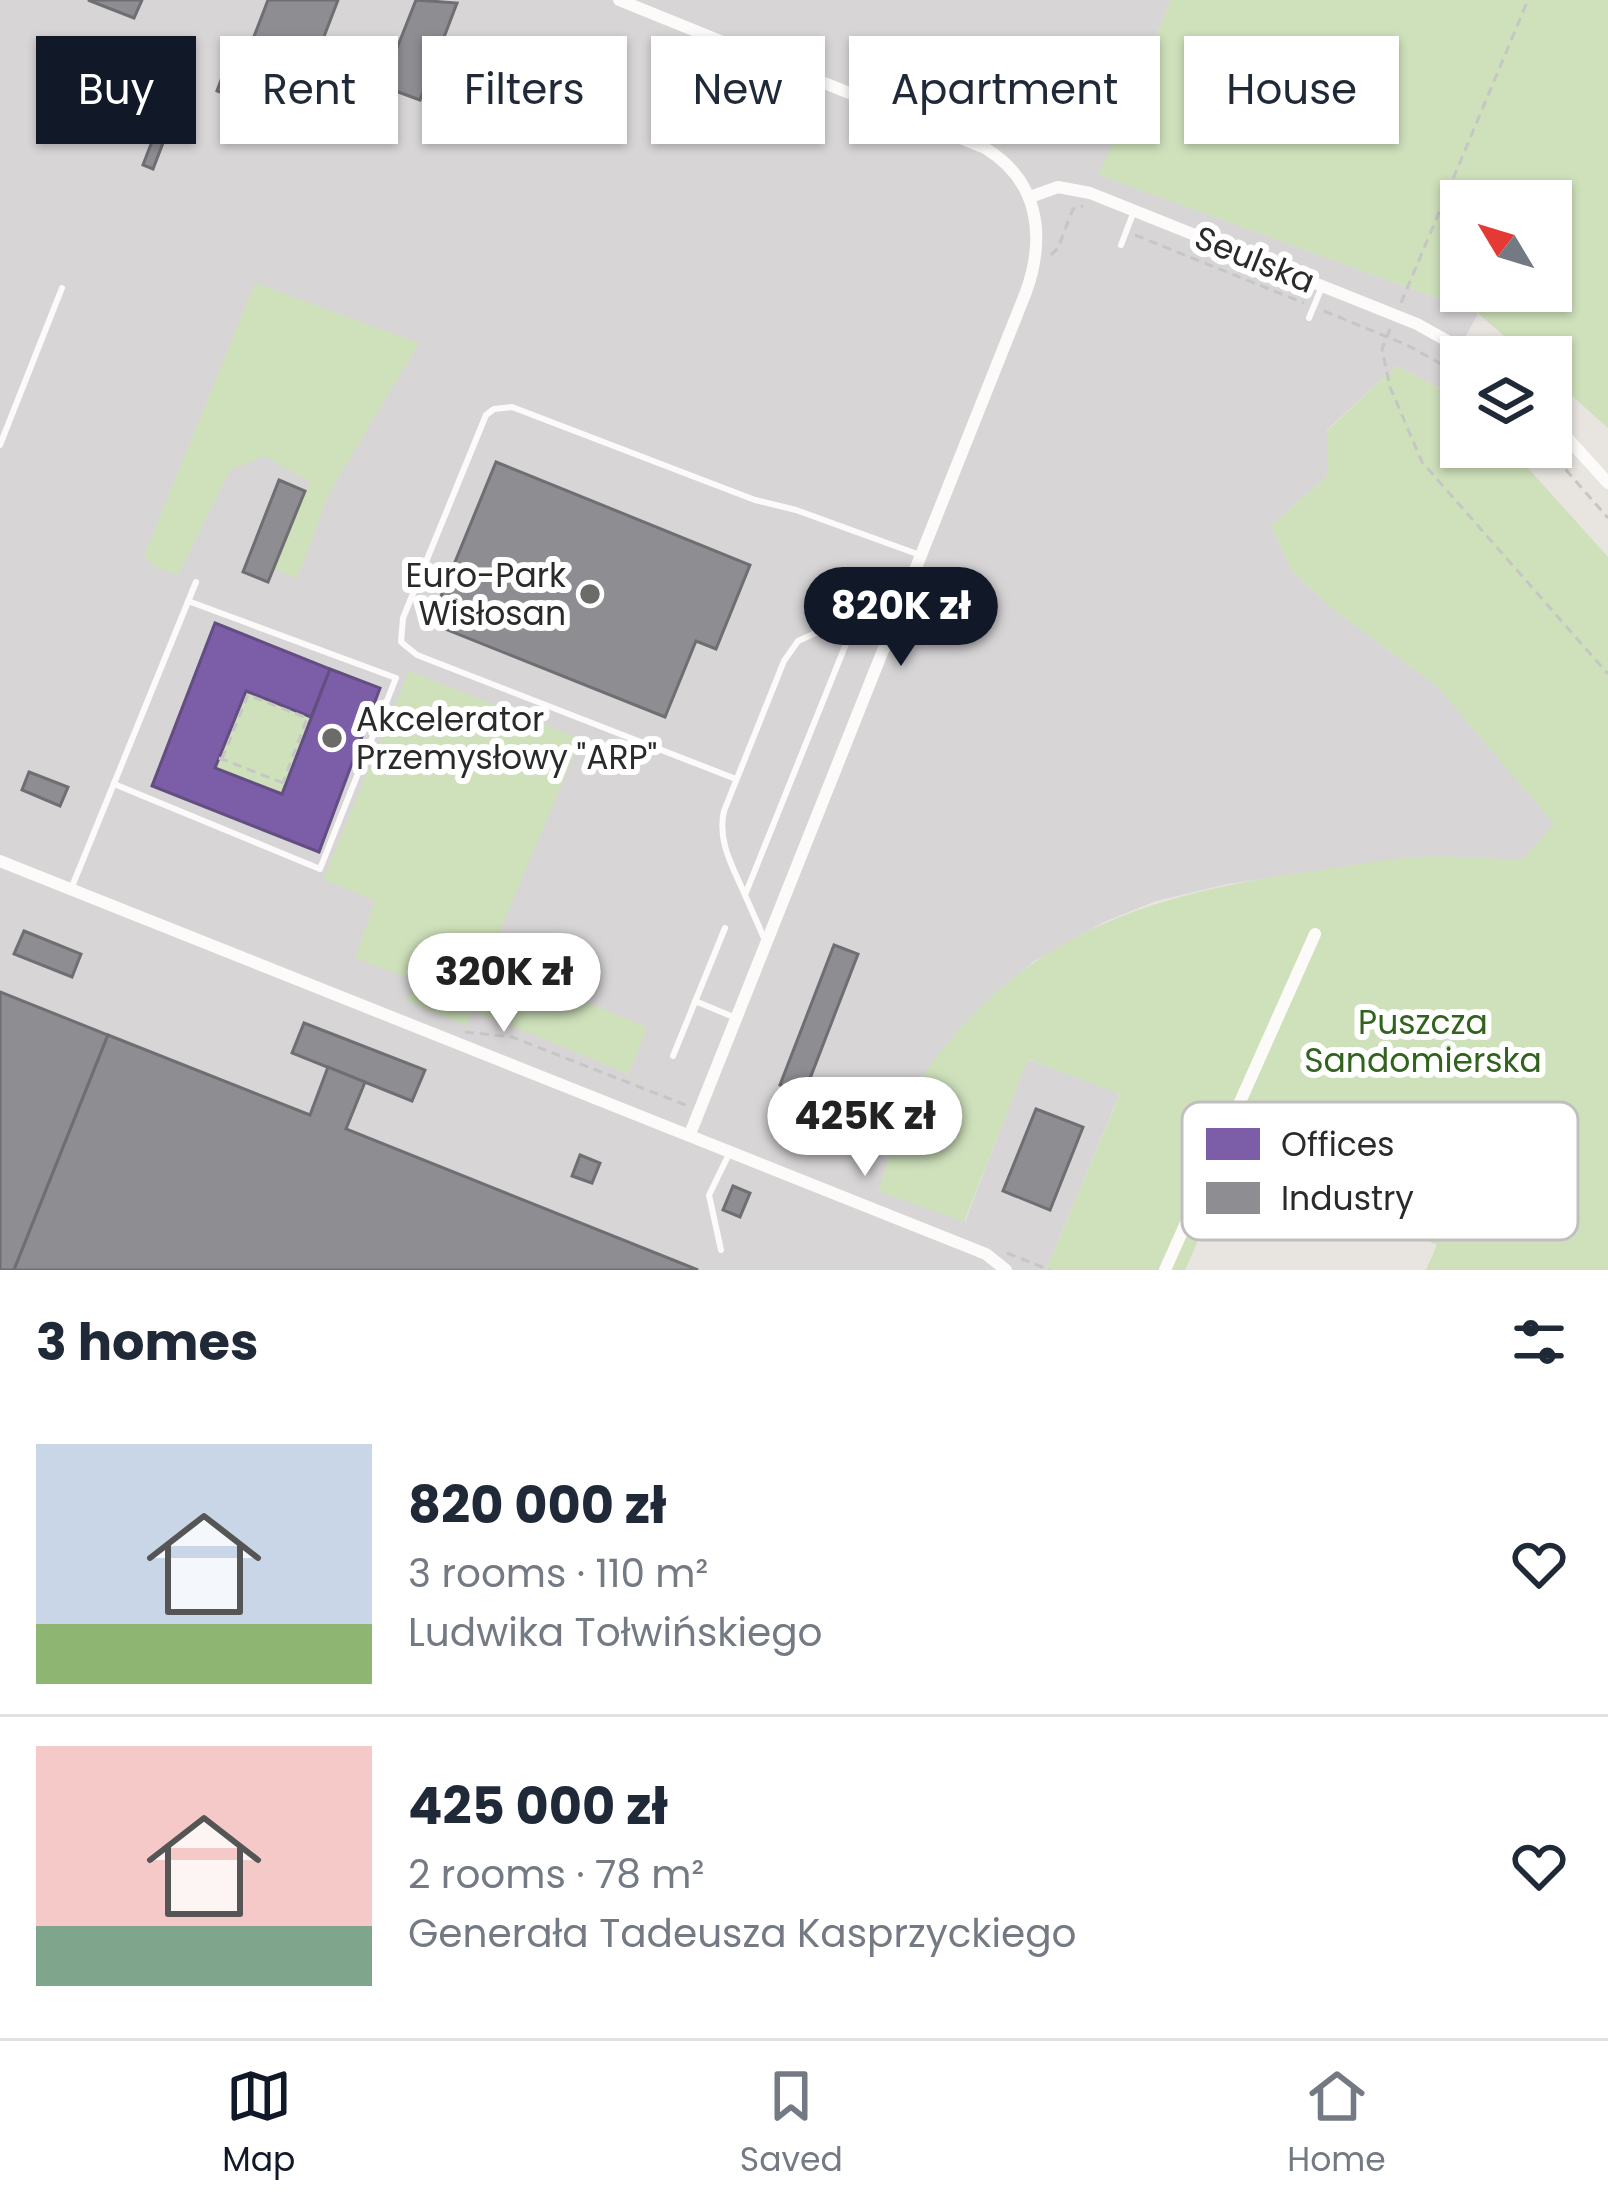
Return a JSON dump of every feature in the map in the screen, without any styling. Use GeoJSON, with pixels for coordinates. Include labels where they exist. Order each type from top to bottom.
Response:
{"type":"FeatureCollection","features":[{"type":"Feature","properties":{"kind":"street"},"geometry":{"type":"LineString","coordinates":[[619,0],[975,144],[1006,164],[1030,197],[1036,219],[1037,254],[690,1134]]}},
{"type":"Feature","properties":{"kind":"street","name":"Seulska"},"geometry":{"type":"LineString","coordinates":[[1030,197],[1068,187],[1440,337]]}},
{"type":"Feature","properties":{"kind":"street"},"geometry":{"type":"LineString","coordinates":[[1572,443],[1608,483]]}},
{"type":"Feature","properties":{"kind":"street"},"geometry":{"type":"LineString","coordinates":[[0,861],[986,1254],[1006,1270]]}},
{"type":"Feature","properties":{"kind":"street"},"geometry":{"type":"LineString","coordinates":[[1240,1102],[1315,934]]}},
{"type":"Feature","properties":{"kind":"street"},"geometry":{"type":"LineString","coordinates":[[1165,1270],[1182,1232]]}},
{"type":"Feature","properties":{"kind":"lane"},"geometry":{"type":"LineString","coordinates":[[1121,244],[1134,211]]}},
{"type":"Feature","properties":{"kind":"lane"},"geometry":{"type":"LineString","coordinates":[[1309,318],[1322,286]]}},
{"type":"Feature","properties":{"kind":"lane"},"geometry":{"type":"LineString","coordinates":[[0,446],[62,288]]}},
{"type":"Feature","properties":{"kind":"lane"},"geometry":{"type":"LineString","coordinates":[[736,779],[417,655],[401,641],[403,618],[486,416],[494,409],[512,407],[755,500],[920,555]]}},
{"type":"Feature","properties":{"kind":"lane"},"geometry":{"type":"LineString","coordinates":[[71,889],[196,582]]}},
{"type":"Feature","properties":{"kind":"lane"},"geometry":{"type":"LineString","coordinates":[[766,941],[720,829],[736,779],[791,651],[815,631],[905,594]]}},
{"type":"Feature","properties":{"kind":"lane"},"geometry":{"type":"LineString","coordinates":[[114,784],[320,869],[396,678],[188,601]]}},
{"type":"Feature","properties":{"kind":"lane"},"geometry":{"type":"LineString","coordinates":[[745,895],[858,614]]}},
{"type":"Feature","properties":{"kind":"lane"},"geometry":{"type":"LineString","coordinates":[[673,1056],[724,928]]}},
{"type":"Feature","properties":{"kind":"lane"},"geometry":{"type":"LineString","coordinates":[[695,1001],[736,1018]]}},
{"type":"Feature","properties":{"kind":"lane"},"geometry":{"type":"LineString","coordinates":[[721,1250],[709,1195],[730,1150]]}},
{"type":"Feature","properties":{"kind":"path"},"geometry":{"type":"LineString","coordinates":[[1037,254],[1056,253],[1073,209],[1086,207]]}},
{"type":"Feature","properties":{"kind":"path"},"geometry":{"type":"LineString","coordinates":[[1126,232],[1407,345],[1440,363]]}},
{"type":"Feature","properties":{"kind":"path"},"geometry":{"type":"LineString","coordinates":[[1564,468],[1608,518]]}},
{"type":"Feature","properties":{"kind":"path"},"geometry":{"type":"LineString","coordinates":[[248,695],[307,718],[284,783],[221,759],[248,695]]}},
{"type":"Feature","properties":{"kind":"path"},"geometry":{"type":"LineString","coordinates":[[457,1031],[512,1036],[688,1106]]}},
{"type":"Feature","properties":{"kind":"shaded area"},"geometry":{"type":"Polygon","coordinates":[[[0,0],[1171,0],[1156,36],[849,36],[849,144],[1113,144],[1100,175],[1440,299],[1440,312],[1478,313],[1466,336],[1440,336],[1439,388],[1396,366],[1327,430],[1327,476],[1271,526],[1292,571],[1333,609],[1437,686],[1555,824],[1522,860],[1406,858],[1228,884],[1156,901],[1104,922],[1033,962],[986,1002],[917,1083],[965,1222],[1027,1059],[1120,1093],[1046,1270],[0,1270],[0,0]]]}},
{"type":"Feature","properties":{"kind":"green space"},"geometry":{"type":"Polygon","coordinates":[[[1171,0],[1608,0],[1608,428],[1572,396],[1572,336],[1504,336],[1475,312],[1572,312],[1572,180],[1440,180],[1440,299],[1099,175],[1112,144],[1160,144],[1160,36],[1156,36],[1171,0]]]}},
{"type":"Feature","properties":{"kind":"green space"},"geometry":{"type":"Polygon","coordinates":[[[255,283],[419,343],[329,493],[297,579],[274,568],[310,482],[265,456],[230,470],[178,575],[156,567],[144,556],[255,283]]]}},
{"type":"Feature","properties":{"kind":"green space","name":"Puszcza Sandomierska"},"geometry":{"type":"Polygon","coordinates":[[[1396,366],[1440,389],[1440,468],[1528,468],[1608,557],[1608,1270],[1426,1270],[1437,1245],[1426,1240],[1578,1240],[1578,1102],[1182,1102],[1182,1240],[1198,1240],[1185,1270],[1046,1270],[1120,1094],[1028,1059],[964,1222],[878,1191],[913,1091],[957,1032],[1038,960],[1082,934],[1181,897],[1293,874],[1417,857],[1522,860],[1554,824],[1437,686],[1333,609],[1292,571],[1271,526],[1327,476],[1327,431],[1396,366]]]}},
{"type":"Feature","properties":{"kind":"green space"},"geometry":{"type":"Polygon","coordinates":[[[409,671],[581,739],[487,961],[647,1027],[629,1074],[474,1011],[466,1026],[407,1001],[416,981],[355,958],[375,901],[323,879],[409,671]]]}},
{"type":"Feature","properties":{"kind":"green space"},"geometry":{"type":"Polygon","coordinates":[[[246,691],[311,717],[282,794],[215,768],[246,691]]]}},
{"type":"Feature","properties":{"kind":"building: Offices","name":"Akcelerator Przemysłowy \"ARP\""},"geometry":{"type":"Polygon","coordinates":[[[215,623],[380,688],[319,852],[152,786],[215,623]],[[330,669],[311,717],[246,691],[215,768],[282,794],[330,669]]]}},
{"type":"Feature","properties":{"kind":"building: Industry"},"geometry":{"type":"Polygon","coordinates":[[[88,0],[142,0],[134,18],[88,0]]]}},
{"type":"Feature","properties":{"kind":"building: Industry"},"geometry":{"type":"Polygon","coordinates":[[[268,0],[338,0],[324,36],[254,36],[268,0]]]}},
{"type":"Feature","properties":{"kind":"building: Industry"},"geometry":{"type":"Polygon","coordinates":[[[416,0],[457,3],[444,36],[422,36],[420,100],[398,92],[398,46],[416,0]]]}},
{"type":"Feature","properties":{"kind":"building: Industry"},"geometry":{"type":"Polygon","coordinates":[[[151,144],[163,144],[153,169],[143,165],[151,144]]]}},
{"type":"Feature","properties":{"kind":"building: Industry","name":"Euro-Park Wisłosan"},"geometry":{"type":"Polygon","coordinates":[[[496,462],[750,565],[716,649],[696,641],[665,717],[430,623],[496,462]]]}},
{"type":"Feature","properties":{"kind":"building: Industry"},"geometry":{"type":"Polygon","coordinates":[[[279,480],[305,491],[268,582],[243,572],[279,480]]]}},
{"type":"Feature","properties":{"kind":"building: Industry"},"geometry":{"type":"Polygon","coordinates":[[[29,772],[68,787],[60,806],[22,790],[29,772]]]}},
{"type":"Feature","properties":{"kind":"building: Industry"},"geometry":{"type":"Polygon","coordinates":[[[24,931],[81,954],[72,977],[14,954],[24,931]]]}},
{"type":"Feature","properties":{"kind":"building: Industry"},"geometry":{"type":"Polygon","coordinates":[[[834,945],[858,954],[804,1094],[780,1085],[834,945]]]}},
{"type":"Feature","properties":{"kind":"building: Industry"},"geometry":{"type":"Polygon","coordinates":[[[0,992],[108,1035],[14,1270],[0,1270],[0,992]]]}},
{"type":"Feature","properties":{"kind":"building: Industry"},"geometry":{"type":"Polygon","coordinates":[[[304,1023],[425,1070],[412,1101],[292,1053],[304,1023]]]}},
{"type":"Feature","properties":{"kind":"building: Industry"},"geometry":{"type":"Polygon","coordinates":[[[108,1035],[310,1115],[328,1067],[365,1082],[346,1129],[698,1270],[14,1270],[108,1035]]]}},
{"type":"Feature","properties":{"kind":"building: Industry"},"geometry":{"type":"Polygon","coordinates":[[[1036,1109],[1083,1127],[1050,1210],[1003,1191],[1036,1109]]]}},
{"type":"Feature","properties":{"kind":"building: Industry"},"geometry":{"type":"Polygon","coordinates":[[[580,1155],[600,1163],[592,1183],[572,1176],[580,1155]]]}},
{"type":"Feature","properties":{"kind":"building: Industry"},"geometry":{"type":"Polygon","coordinates":[[[733,1186],[750,1193],[740,1217],[723,1210],[733,1186]]]}},
{"type":"Feature","properties":{"kind":"place","name":"Euro-Park Wisłosan"},"geometry":{"type":"Point","coordinates":[590,594]}},
{"type":"Feature","properties":{"kind":"place","name":"Akcelerator Przemysłowy \"ARP\""},"geometry":{"type":"Point","coordinates":[332,738]}}]}
